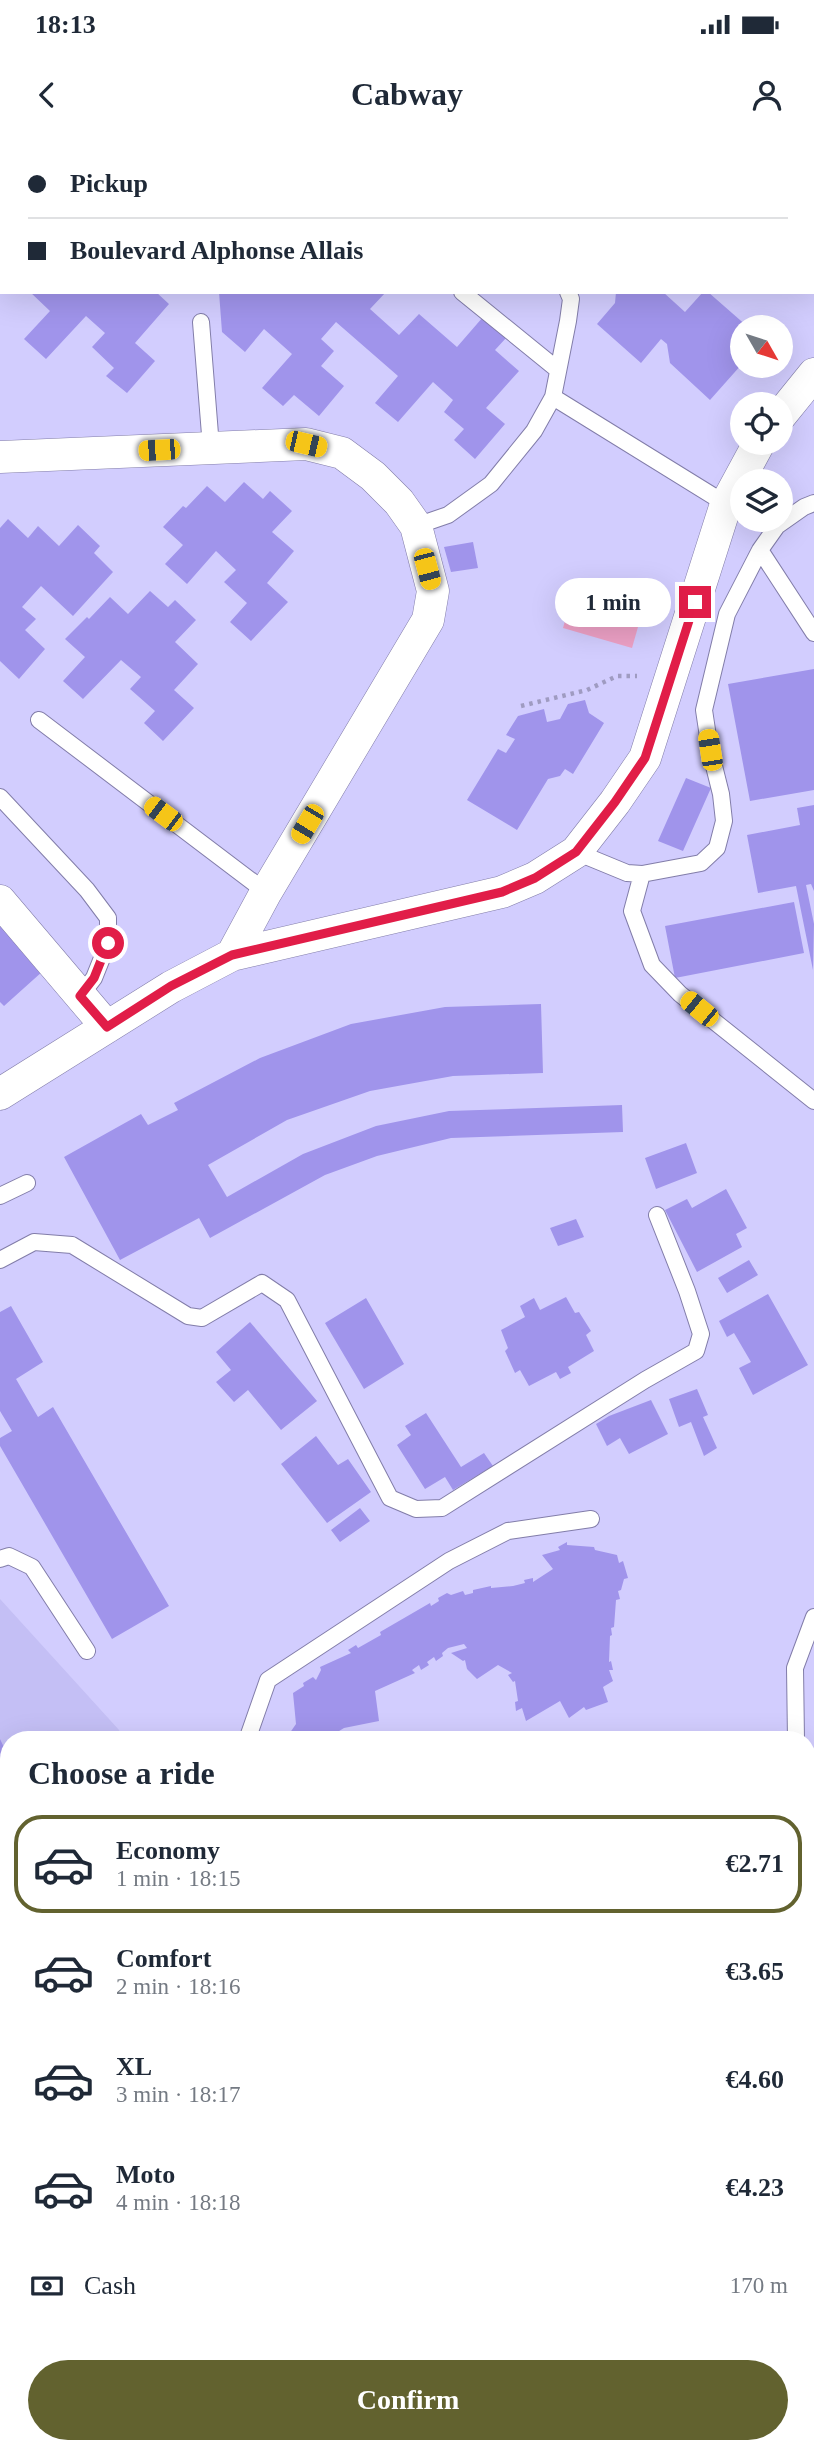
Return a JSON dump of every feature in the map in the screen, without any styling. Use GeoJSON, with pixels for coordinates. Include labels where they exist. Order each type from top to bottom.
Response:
{"type":"FeatureCollection","features":[{"type":"Feature","properties":{"kind":"street"},"geometry":{"type":"LineString","coordinates":[[793,400],[814,374]]}},
{"type":"Feature","properties":{"kind":"street"},"geometry":{"type":"LineString","coordinates":[[0,457],[306,444],[342,453],[373,476],[416,526],[433,591],[428,620],[266,892],[232,955]]}},
{"type":"Feature","properties":{"kind":"street"},"geometry":{"type":"LineString","coordinates":[[0,1094],[171,986],[232,955],[502,892],[535,878],[576,852],[645,758],[726,504],[753,455]]}},
{"type":"Feature","properties":{"kind":"street"},"geometry":{"type":"LineString","coordinates":[[0,901],[107,1027]]}},
{"type":"Feature","properties":{"kind":"lane"},"geometry":{"type":"LineString","coordinates":[[464,294],[558,370]]}},
{"type":"Feature","properties":{"kind":"lane"},"geometry":{"type":"LineString","coordinates":[[416,526],[448,515],[491,484],[534,431],[553,397],[569,321],[571,299],[569,294]]}},
{"type":"Feature","properties":{"kind":"lane"},"geometry":{"type":"LineString","coordinates":[[201,322],[211,447]]}},
{"type":"Feature","properties":{"kind":"lane"},"geometry":{"type":"LineString","coordinates":[[553,397],[726,504]]}},
{"type":"Feature","properties":{"kind":"lane"},"geometry":{"type":"LineString","coordinates":[[576,852],[626,873],[642,874],[701,863],[717,848],[724,821],[704,710],[727,614],[760,550],[777,526],[814,503]]}},
{"type":"Feature","properties":{"kind":"lane"},"geometry":{"type":"LineString","coordinates":[[760,550],[814,633]]}},
{"type":"Feature","properties":{"kind":"lane"},"geometry":{"type":"LineString","coordinates":[[39,720],[266,892]]}},
{"type":"Feature","properties":{"kind":"lane"},"geometry":{"type":"LineString","coordinates":[[0,797],[87,890],[108,918],[108,943],[94,978],[80,996]]}},
{"type":"Feature","properties":{"kind":"lane"},"geometry":{"type":"LineString","coordinates":[[642,874],[632,911],[652,965],[680,994],[814,1101]]}},
{"type":"Feature","properties":{"kind":"lane"},"geometry":{"type":"LineString","coordinates":[[0,1196],[27,1183]]}},
{"type":"Feature","properties":{"kind":"lane"},"geometry":{"type":"LineString","coordinates":[[0,1260],[34,1242],[72,1245],[188,1316],[202,1318],[262,1283],[287,1300],[390,1498],[416,1509],[442,1508],[645,1380],[696,1351],[701,1334],[657,1215]]}},
{"type":"Feature","properties":{"kind":"lane"},"geometry":{"type":"LineString","coordinates":[[250,1731],[268,1680],[449,1561],[508,1531],[592,1519]]}},
{"type":"Feature","properties":{"kind":"lane"},"geometry":{"type":"LineString","coordinates":[[0,1559],[9,1556],[32,1567],[87,1651]]}},
{"type":"Feature","properties":{"kind":"lane"},"geometry":{"type":"LineString","coordinates":[[796,1731],[795,1668],[814,1617]]}},
{"type":"Feature","properties":{"kind":"path"},"geometry":{"type":"LineString","coordinates":[[521,706],[587,690],[617,676],[639,676]]}},
{"type":"Feature","properties":{"kind":"shaded area"},"geometry":{"type":"Polygon","coordinates":[[[575,586],[644,606],[632,648],[563,628],[575,586]]]}},
{"type":"Feature","properties":{"kind":"shaded area"},"geometry":{"type":"Polygon","coordinates":[[[0,1599],[119,1731],[0,1731],[0,1599]]]}},
{"type":"Feature","properties":{"kind":"building"},"geometry":{"type":"Polygon","coordinates":[[[32,294],[158,294],[169,304],[135,343],[155,361],[127,393],[106,376],[114,368],[92,347],[105,333],[86,316],[46,359],[24,339],[50,311],[32,294]]]}},
{"type":"Feature","properties":{"kind":"building"},"geometry":{"type":"Polygon","coordinates":[[[219,294],[384,294],[370,309],[399,335],[419,314],[457,347],[483,317],[506,338],[495,350],[519,371],[486,408],[505,424],[475,459],[454,440],[464,429],[444,412],[453,400],[433,382],[398,422],[375,403],[398,376],[336,322],[321,339],[334,351],[321,366],[344,386],[319,416],[294,395],[283,406],[262,388],[292,354],[264,329],[245,352],[222,332],[219,294]]]}},
{"type":"Feature","properties":{"kind":"building"},"geometry":{"type":"Polygon","coordinates":[[[616,294],[665,294],[685,312],[701,294],[710,294],[734,315],[730,315],[730,378],[710,400],[670,363],[667,344],[661,339],[641,363],[597,324],[615,303],[616,294]]]}},
{"type":"Feature","properties":{"kind":"building"},"geometry":{"type":"Polygon","coordinates":[[[244,482],[263,499],[270,491],[292,511],[272,532],[294,551],[267,583],[288,602],[251,641],[230,622],[247,603],[224,582],[236,570],[216,551],[187,584],[165,564],[183,545],[163,527],[207,486],[225,502],[244,482]]]}},
{"type":"Feature","properties":{"kind":"building"},"geometry":{"type":"Polygon","coordinates":[[[8,519],[28,538],[38,526],[59,546],[78,525],[100,546],[94,553],[113,572],[73,616],[41,586],[22,607],[36,619],[25,630],[45,649],[19,679],[0,661],[0,528],[8,519]]]}},
{"type":"Feature","properties":{"kind":"building"},"geometry":{"type":"Polygon","coordinates":[[[473,542],[478,568],[451,572],[444,547],[473,542]]]}},
{"type":"Feature","properties":{"kind":"building"},"geometry":{"type":"Polygon","coordinates":[[[150,591],[168,607],[175,600],[196,620],[175,642],[198,664],[174,690],[194,708],[163,741],[144,723],[155,711],[130,689],[141,677],[121,660],[83,699],[63,681],[85,657],[65,639],[110,597],[128,614],[150,591]]]}},
{"type":"Feature","properties":{"kind":"building"},"geometry":{"type":"Polygon","coordinates":[[[814,669],[814,790],[750,801],[728,684],[814,669]]]}},
{"type":"Feature","properties":{"kind":"building"},"geometry":{"type":"Polygon","coordinates":[[[585,700],[589,713],[604,723],[573,774],[565,769],[560,776],[548,779],[517,830],[467,800],[498,749],[506,753],[515,739],[506,735],[518,716],[544,709],[547,722],[560,719],[568,704],[585,700]]]}},
{"type":"Feature","properties":{"kind":"building"},"geometry":{"type":"Polygon","coordinates":[[[686,778],[711,788],[683,851],[658,841],[686,778]]]}},
{"type":"Feature","properties":{"kind":"building"},"geometry":{"type":"Polygon","coordinates":[[[814,805],[814,891],[811,884],[806,885],[814,924],[813,970],[796,886],[758,893],[747,835],[800,825],[797,808],[814,805]]]}},
{"type":"Feature","properties":{"kind":"building"},"geometry":{"type":"Polygon","coordinates":[[[794,902],[804,953],[675,978],[665,926],[794,902]]]}},
{"type":"Feature","properties":{"kind":"building"},"geometry":{"type":"Polygon","coordinates":[[[0,921],[43,971],[4,1006],[0,1002],[0,921]]]}},
{"type":"Feature","properties":{"kind":"building"},"geometry":{"type":"Polygon","coordinates":[[[541,1004],[543,1073],[453,1076],[370,1091],[287,1120],[208,1165],[227,1197],[303,1154],[376,1126],[449,1111],[622,1105],[623,1132],[451,1138],[377,1156],[325,1175],[210,1238],[199,1218],[120,1260],[64,1157],[141,1114],[148,1125],[178,1110],[174,1103],[260,1058],[351,1024],[445,1007],[541,1004]]]}},
{"type":"Feature","properties":{"kind":"building"},"geometry":{"type":"Polygon","coordinates":[[[686,1143],[697,1173],[656,1189],[645,1158],[686,1143]]]}},
{"type":"Feature","properties":{"kind":"building"},"geometry":{"type":"Polygon","coordinates":[[[726,1189],[747,1228],[736,1234],[742,1247],[697,1272],[665,1210],[687,1199],[692,1208],[726,1189]]]}},
{"type":"Feature","properties":{"kind":"building"},"geometry":{"type":"Polygon","coordinates":[[[576,1219],[584,1237],[558,1246],[550,1228],[576,1219]]]}},
{"type":"Feature","properties":{"kind":"building"},"geometry":{"type":"Polygon","coordinates":[[[749,1260],[758,1275],[727,1293],[718,1278],[749,1260]]]}},
{"type":"Feature","properties":{"kind":"building"},"geometry":{"type":"Polygon","coordinates":[[[768,1294],[808,1365],[753,1395],[739,1368],[751,1362],[734,1333],[727,1337],[719,1321],[768,1294]]]}},
{"type":"Feature","properties":{"kind":"building"},"geometry":{"type":"Polygon","coordinates":[[[566,1297],[575,1313],[579,1312],[591,1331],[586,1335],[594,1351],[568,1367],[571,1373],[560,1379],[556,1372],[529,1386],[520,1370],[515,1373],[505,1351],[508,1348],[501,1330],[525,1317],[520,1306],[534,1298],[540,1310],[566,1297]]]}},
{"type":"Feature","properties":{"kind":"building"},"geometry":{"type":"Polygon","coordinates":[[[366,1298],[404,1364],[364,1389],[325,1323],[366,1298]]]}},
{"type":"Feature","properties":{"kind":"building"},"geometry":{"type":"Polygon","coordinates":[[[11,1306],[43,1362],[16,1379],[38,1417],[53,1407],[169,1606],[112,1639],[0,1446],[0,1438],[12,1431],[0,1411],[0,1312],[11,1306]]]}},
{"type":"Feature","properties":{"kind":"building"},"geometry":{"type":"Polygon","coordinates":[[[250,1322],[317,1401],[281,1430],[248,1390],[234,1402],[216,1382],[231,1370],[216,1352],[250,1322]]]}},
{"type":"Feature","properties":{"kind":"building"},"geometry":{"type":"Polygon","coordinates":[[[697,1389],[708,1415],[703,1417],[717,1448],[704,1456],[691,1422],[679,1427],[669,1399],[697,1389]]]}},
{"type":"Feature","properties":{"kind":"building"},"geometry":{"type":"Polygon","coordinates":[[[651,1400],[668,1434],[629,1454],[620,1438],[607,1446],[596,1424],[609,1416],[651,1400]]]}},
{"type":"Feature","properties":{"kind":"building"},"geometry":{"type":"Polygon","coordinates":[[[426,1413],[461,1467],[484,1453],[493,1466],[453,1490],[445,1477],[425,1489],[397,1445],[411,1435],[405,1426],[426,1413]]]}},
{"type":"Feature","properties":{"kind":"building"},"geometry":{"type":"Polygon","coordinates":[[[316,1436],[338,1465],[348,1459],[371,1492],[327,1523],[281,1464],[316,1436]]]}},
{"type":"Feature","properties":{"kind":"building"},"geometry":{"type":"Polygon","coordinates":[[[360,1508],[370,1521],[340,1542],[331,1530],[360,1508]]]}},
{"type":"Feature","properties":{"kind":"building"},"geometry":{"type":"Polygon","coordinates":[[[567,1542],[567,1545],[594,1547],[595,1550],[617,1555],[619,1563],[623,1561],[628,1578],[624,1579],[621,1590],[618,1591],[620,1599],[616,1600],[614,1627],[611,1628],[609,1662],[611,1661],[613,1670],[609,1670],[613,1681],[603,1687],[608,1702],[586,1710],[584,1707],[569,1718],[560,1701],[526,1721],[522,1708],[516,1711],[515,1702],[518,1701],[515,1681],[508,1675],[512,1673],[498,1665],[477,1679],[467,1669],[465,1660],[451,1653],[467,1648],[464,1644],[448,1648],[442,1653],[443,1656],[436,1661],[434,1657],[427,1662],[429,1665],[421,1670],[419,1665],[412,1670],[415,1673],[375,1691],[379,1721],[339,1731],[291,1731],[296,1724],[293,1693],[313,1677],[316,1680],[320,1667],[351,1653],[348,1650],[356,1645],[358,1648],[381,1635],[380,1632],[430,1603],[431,1606],[447,1593],[451,1595],[463,1591],[465,1595],[473,1593],[473,1590],[491,1586],[525,1583],[524,1580],[533,1578],[533,1582],[553,1569],[542,1555],[560,1550],[558,1547],[567,1542]]]}},
{"type":"Feature","properties":{"kind":"route"},"geometry":{"type":"LineString","coordinates":[[108,943],[94,978],[80,996],[107,1027],[171,986],[232,955],[502,892],[535,878],[576,852],[645,758],[695,602]]}}]}
